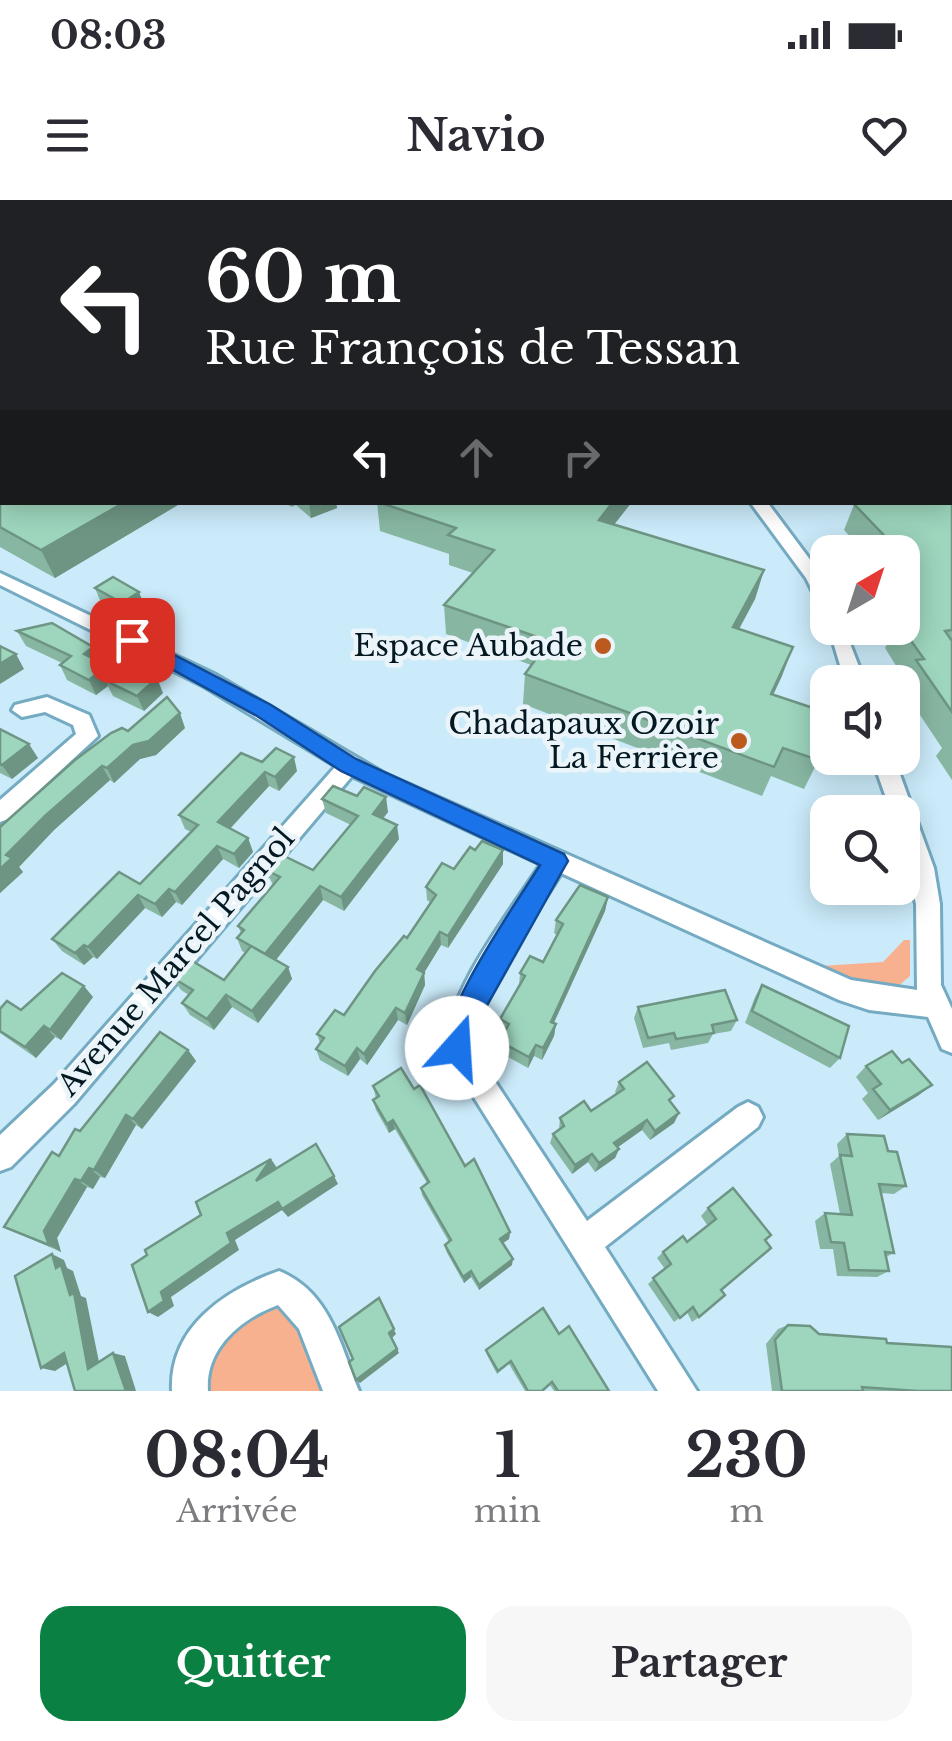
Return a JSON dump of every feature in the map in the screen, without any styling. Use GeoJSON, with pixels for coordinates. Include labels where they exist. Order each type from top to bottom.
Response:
{"type":"FeatureCollection","features":[{"type":"Feature","properties":{"kind":"street"},"geometry":{"type":"LineString","coordinates":[[760,505],[810,572]]}},
{"type":"Feature","properties":{"kind":"street"},"geometry":{"type":"LineString","coordinates":[[0,578],[209,680],[348,765],[556,861],[869,998],[936,1005]]}},
{"type":"Feature","properties":{"kind":"street"},"geometry":{"type":"LineString","coordinates":[[0,813],[86,736],[82,720],[47,704],[22,710]]}},
{"type":"Feature","properties":{"kind":"street","name":"Avenue Marcel Pagnol"},"geometry":{"type":"LineString","coordinates":[[0,1156],[64,1094],[348,765]]}},
{"type":"Feature","properties":{"kind":"street"},"geometry":{"type":"LineString","coordinates":[[889,775],[922,868],[928,904],[926,968],[936,1005],[952,1040]]}},
{"type":"Feature","properties":{"kind":"street"},"geometry":{"type":"LineString","coordinates":[[556,861],[480,986],[457,1033],[457,1048],[679,1391]]}},
{"type":"Feature","properties":{"kind":"street"},"geometry":{"type":"LineString","coordinates":[[583,1244],[748,1117]]}},
{"type":"Feature","properties":{"kind":"street"},"geometry":{"type":"LineString","coordinates":[[190,1391],[190,1358],[203,1337],[264,1292],[279,1288],[297,1297],[342,1391]]}},
{"type":"Feature","properties":{"kind":"shaded area"},"geometry":{"type":"Polygon","coordinates":[[[904,940],[910,940],[910,976],[897,987],[861,983],[821,966],[883,962],[904,940]]]}},
{"type":"Feature","properties":{"kind":"shaded area"},"geometry":{"type":"Polygon","coordinates":[[[271,1303],[290,1312],[326,1391],[206,1391],[207,1348],[271,1303]]]}},
{"type":"Feature","properties":{"kind":"building"},"geometry":{"type":"Polygon","coordinates":[[[0,505],[120,505],[41,550],[0,527],[0,505]]]}},
{"type":"Feature","properties":{"kind":"building","name":"Espace Aubade"},"geometry":{"type":"Polygon","coordinates":[[[387,505],[611,505],[599,520],[764,570],[733,627],[793,647],[771,694],[810,707],[810,757],[783,748],[774,767],[525,674],[549,641],[444,605],[494,550],[448,535],[456,528],[387,505]]]}},
{"type":"Feature","properties":{"kind":"building"},"geometry":{"type":"Polygon","coordinates":[[[855,505],[952,505],[952,630],[945,631],[952,641],[952,712],[916,660],[924,659],[914,645],[920,645],[920,535],[884,535],[855,505]]]}},
{"type":"Feature","properties":{"kind":"building"},"geometry":{"type":"Polygon","coordinates":[[[113,577],[139,592],[122,603],[95,588],[113,577]]]}},
{"type":"Feature","properties":{"kind":"building"},"geometry":{"type":"Polygon","coordinates":[[[52,623],[93,647],[84,654],[108,665],[89,680],[60,665],[71,656],[17,631],[52,623]]]}},
{"type":"Feature","properties":{"kind":"building"},"geometry":{"type":"Polygon","coordinates":[[[0,646],[16,654],[0,664],[0,646]]]}},
{"type":"Feature","properties":{"kind":"building"},"geometry":{"type":"Polygon","coordinates":[[[126,665],[157,678],[137,696],[106,681],[126,665]]]}},
{"type":"Feature","properties":{"kind":"building"},"geometry":{"type":"Polygon","coordinates":[[[167,697],[180,713],[149,741],[133,745],[107,768],[102,766],[6,855],[12,858],[0,869],[0,827],[75,760],[111,733],[122,728],[128,731],[167,697]]]}},
{"type":"Feature","properties":{"kind":"building"},"geometry":{"type":"Polygon","coordinates":[[[0,729],[29,744],[2,765],[0,764],[0,729]]]}},
{"type":"Feature","properties":{"kind":"building"},"geometry":{"type":"Polygon","coordinates":[[[276,748],[294,757],[275,777],[265,772],[218,822],[248,838],[234,854],[217,846],[175,892],[169,889],[155,904],[138,895],[88,947],[84,945],[75,953],[52,939],[119,872],[140,884],[198,825],[179,815],[241,753],[262,762],[276,748]]]}},
{"type":"Feature","properties":{"kind":"building"},"geometry":{"type":"Polygon","coordinates":[[[333,786],[357,796],[364,787],[386,797],[373,814],[397,825],[341,897],[320,886],[265,954],[237,938],[244,930],[238,926],[280,877],[266,870],[280,854],[313,870],[358,816],[322,799],[333,786]]]}},
{"type":"Feature","properties":{"kind":"building"},"geometry":{"type":"Polygon","coordinates":[[[482,841],[503,850],[448,936],[440,932],[417,969],[424,973],[405,1013],[396,1008],[364,1054],[357,1048],[345,1066],[316,1049],[324,1038],[317,1034],[335,1010],[344,1015],[375,971],[404,936],[407,938],[436,895],[426,887],[442,863],[454,869],[470,847],[475,850],[482,841]]]}},
{"type":"Feature","properties":{"kind":"building"},"geometry":{"type":"Polygon","coordinates":[[[580,885],[608,897],[551,1022],[556,1024],[543,1048],[536,1045],[529,1057],[499,1041],[509,1024],[500,1019],[525,976],[520,973],[530,956],[543,962],[563,924],[556,920],[580,885]]]}},
{"type":"Feature","properties":{"kind":"building"},"geometry":{"type":"Polygon","coordinates":[[[251,946],[288,967],[252,1011],[226,995],[207,1019],[182,1003],[193,990],[173,978],[189,959],[224,980],[251,946]]]}},
{"type":"Feature","properties":{"kind":"building"},"geometry":{"type":"Polygon","coordinates":[[[62,973],[84,986],[50,1030],[44,1026],[25,1047],[0,1031],[0,1009],[7,1001],[21,1010],[62,973]]]}},
{"type":"Feature","properties":{"kind":"building"},"geometry":{"type":"Polygon","coordinates":[[[762,985],[849,1026],[840,1058],[752,1011],[762,985]]]}},
{"type":"Feature","properties":{"kind":"building"},"geometry":{"type":"Polygon","coordinates":[[[725,990],[737,1020],[712,1025],[714,1033],[676,1039],[674,1033],[648,1038],[638,1007],[725,990]]]}},
{"type":"Feature","properties":{"kind":"building"},"geometry":{"type":"Polygon","coordinates":[[[160,1032],[188,1050],[133,1119],[126,1115],[94,1170],[89,1168],[81,1181],[75,1179],[44,1231],[49,1245],[4,1227],[52,1152],[59,1156],[75,1129],[80,1131],[160,1032]]]}},
{"type":"Feature","properties":{"kind":"building"},"geometry":{"type":"Polygon","coordinates":[[[892,1051],[902,1063],[909,1059],[932,1085],[890,1110],[873,1089],[881,1084],[866,1066],[892,1051]]]}},
{"type":"Feature","properties":{"kind":"building"},"geometry":{"type":"Polygon","coordinates":[[[647,1062],[674,1096],[669,1100],[679,1113],[655,1131],[647,1120],[614,1143],[619,1149],[599,1163],[592,1154],[575,1165],[553,1134],[564,1126],[560,1118],[584,1101],[591,1111],[624,1089],[619,1082],[647,1062]]]}},
{"type":"Feature","properties":{"kind":"building"},"geometry":{"type":"Polygon","coordinates":[[[401,1068],[414,1089],[420,1085],[465,1166],[474,1159],[510,1232],[500,1239],[513,1259],[479,1285],[471,1271],[463,1277],[445,1245],[451,1240],[421,1188],[429,1182],[393,1120],[387,1124],[373,1100],[379,1096],[373,1086],[401,1068]]]}},
{"type":"Feature","properties":{"kind":"building"},"geometry":{"type":"Polygon","coordinates":[[[847,1134],[884,1136],[888,1151],[897,1152],[906,1186],[879,1184],[894,1253],[885,1252],[889,1271],[849,1270],[844,1243],[831,1242],[825,1213],[852,1215],[840,1155],[852,1156],[847,1134]]]}},
{"type":"Feature","properties":{"kind":"building"},"geometry":{"type":"Polygon","coordinates":[[[316,1144],[334,1176],[282,1209],[278,1202],[227,1233],[231,1243],[161,1292],[164,1301],[148,1312],[132,1265],[147,1255],[145,1250],[201,1215],[196,1202],[271,1159],[256,1181],[316,1144]]]}},
{"type":"Feature","properties":{"kind":"building"},"geometry":{"type":"Polygon","coordinates":[[[733,1188],[771,1235],[765,1240],[771,1248],[721,1290],[725,1295],[699,1317],[693,1307],[680,1318],[653,1278],[671,1264],[663,1252],[683,1236],[687,1242],[716,1219],[708,1208],[733,1188]]]}},
{"type":"Feature","properties":{"kind":"building"},"geometry":{"type":"Polygon","coordinates":[[[52,1254],[56,1268],[61,1265],[70,1295],[74,1293],[88,1369],[113,1353],[126,1391],[75,1391],[64,1353],[41,1368],[15,1276],[52,1254]]]}},
{"type":"Feature","properties":{"kind":"building"},"geometry":{"type":"Polygon","coordinates":[[[379,1298],[394,1329],[389,1333],[397,1349],[356,1380],[349,1362],[353,1359],[339,1327],[379,1298]]]}},
{"type":"Feature","properties":{"kind":"building"},"geometry":{"type":"Polygon","coordinates":[[[543,1308],[559,1334],[569,1326],[609,1391],[558,1391],[552,1382],[542,1391],[528,1391],[511,1361],[498,1371],[486,1350],[543,1308]]]}},
{"type":"Feature","properties":{"kind":"building"},"geometry":{"type":"Polygon","coordinates":[[[788,1325],[810,1326],[819,1334],[952,1347],[952,1391],[862,1387],[863,1391],[782,1391],[775,1340],[788,1325]]]}},
{"type":"Feature","properties":{"kind":"place","name":"Espace Aubade"},"geometry":{"type":"Point","coordinates":[603,646]}},
{"type":"Feature","properties":{"kind":"place","name":"Chadapaux Ozoir La Ferrière"},"geometry":{"type":"Point","coordinates":[739,741]}},
{"type":"Feature","properties":{"kind":"route"},"geometry":{"type":"LineString","coordinates":[[132,640],[264,710],[348,765],[556,861],[480,986],[457,1033],[457,1048]]}}]}
